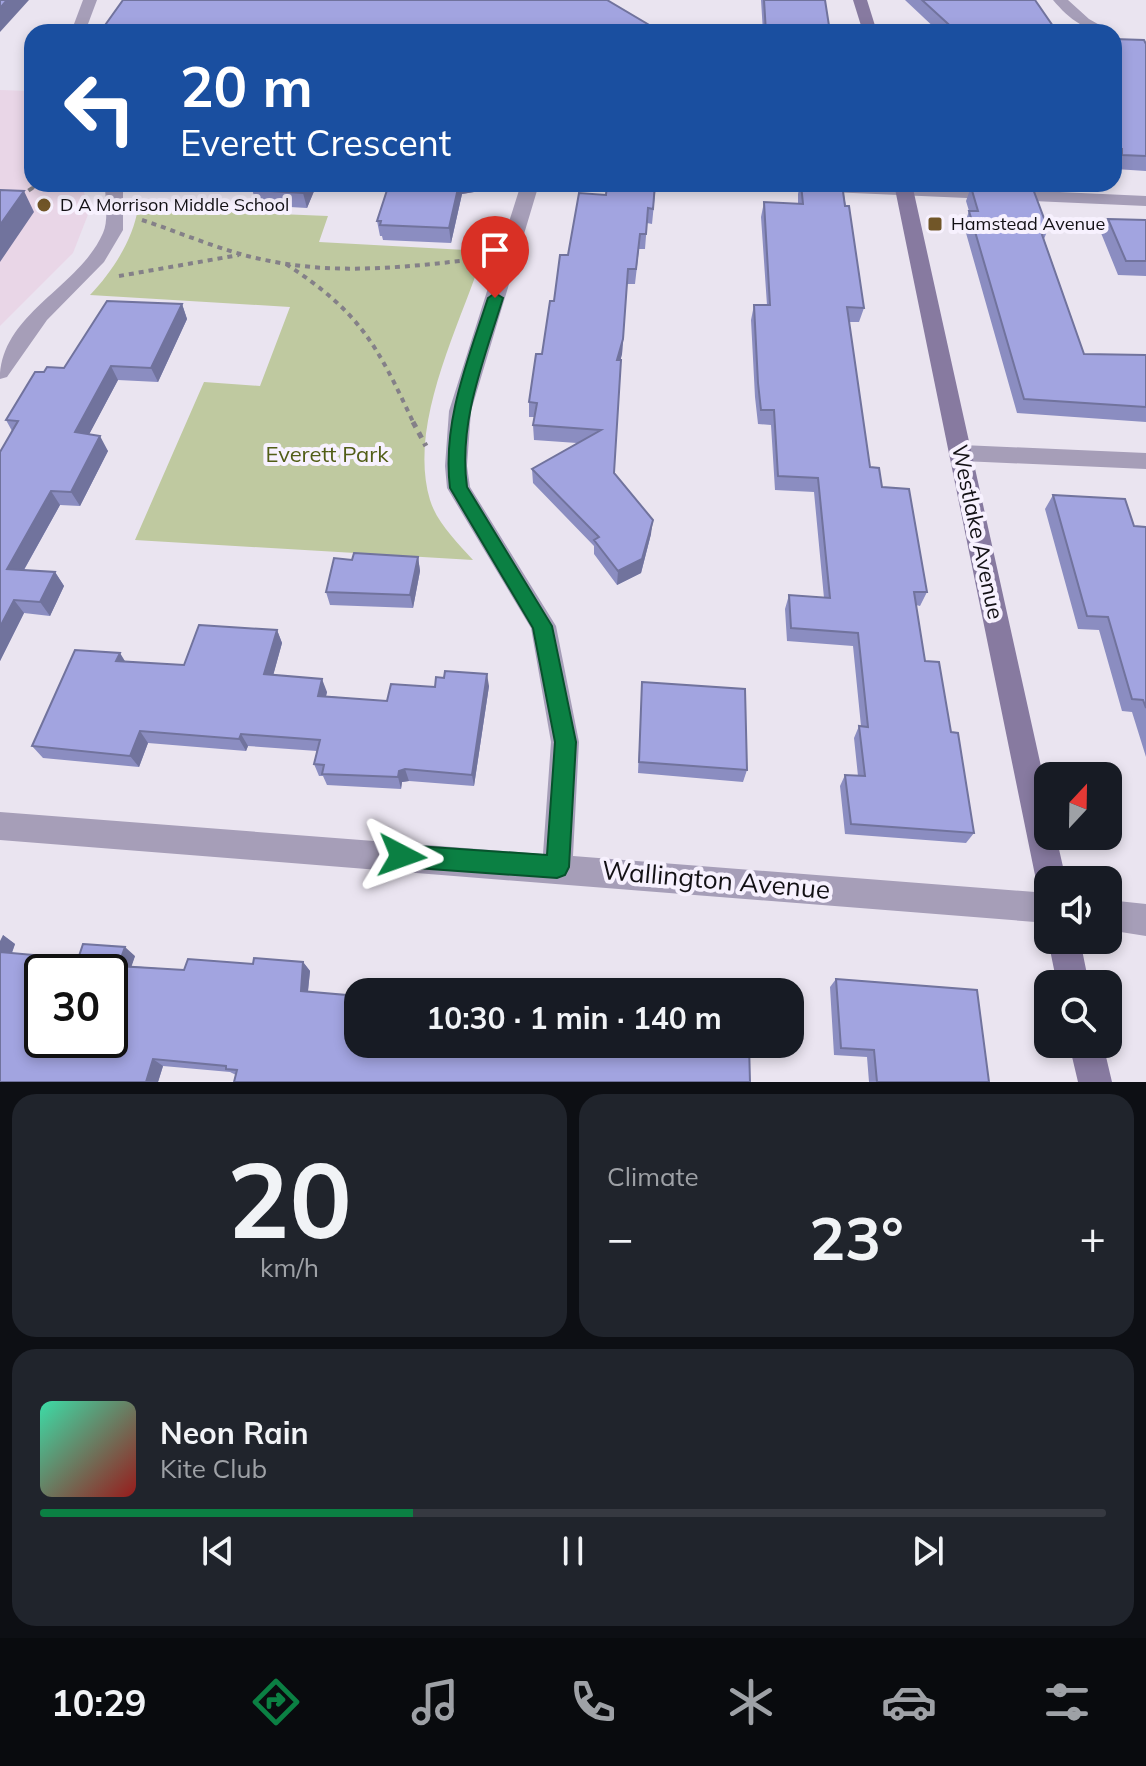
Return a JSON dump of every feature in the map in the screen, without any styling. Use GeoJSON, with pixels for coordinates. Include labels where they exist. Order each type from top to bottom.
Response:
{"type":"FeatureCollection","features":[{"type":"Feature","properties":{"kind":"street"},"geometry":{"type":"LineString","coordinates":[[81,24],[90,0]]}},
{"type":"Feature","properties":{"kind":"street"},"geometry":{"type":"LineString","coordinates":[[860,0],[868,24]]}},
{"type":"Feature","properties":{"kind":"street"},"geometry":{"type":"LineString","coordinates":[[1060,0],[1088,24]]}},
{"type":"Feature","properties":{"kind":"street"},"geometry":{"type":"LineString","coordinates":[[0,372],[40,315],[95,262],[114,230],[115,192]]}},
{"type":"Feature","properties":{"kind":"street"},"geometry":{"type":"LineString","coordinates":[[528,192],[460,411],[456,466],[459,488],[543,626],[565,742],[557,867]]}},
{"type":"Feature","properties":{"kind":"street","name":"Westlake Avenue"},"geometry":{"type":"LineString","coordinates":[[905,192],[1048,866]]}},
{"type":"Feature","properties":{"kind":"street"},"geometry":{"type":"LineString","coordinates":[[990,192],[1146,201]]}},
{"type":"Feature","properties":{"kind":"street"},"geometry":{"type":"LineString","coordinates":[[962,453],[1146,461]]}},
{"type":"Feature","properties":{"kind":"street","name":"Wallington Avenue"},"geometry":{"type":"LineString","coordinates":[[0,826],[557,867],[1034,907]]}},
{"type":"Feature","properties":{"kind":"street"},"geometry":{"type":"LineString","coordinates":[[1122,917],[1146,920]]}},
{"type":"Feature","properties":{"kind":"street"},"geometry":{"type":"LineString","coordinates":[[1089,1058],[1095,1082]]}},
{"type":"Feature","properties":{"kind":"path"},"geometry":{"type":"LineString","coordinates":[[16,198],[25,192]]}},
{"type":"Feature","properties":{"kind":"path"},"geometry":{"type":"LineString","coordinates":[[116,213],[240,254],[286,264],[374,268],[486,258]]}},
{"type":"Feature","properties":{"kind":"path"},"geometry":{"type":"LineString","coordinates":[[108,280],[151,268],[240,254]]}},
{"type":"Feature","properties":{"kind":"path"},"geometry":{"type":"LineString","coordinates":[[286,264],[322,287],[371,342],[390,368],[428,448]]}},
{"type":"Feature","properties":{"kind":"shaded area","name":"D A Morrison Middle School"},"geometry":{"type":"Polygon","coordinates":[[[0,90],[24,91],[24,192],[84,192],[89,212],[73,253],[0,326],[0,90]]]}},
{"type":"Feature","properties":{"kind":"green space","name":"Everett Park"},"geometry":{"type":"Polygon","coordinates":[[[138,208],[328,216],[319,242],[484,251],[440,374],[426,439],[425,470],[433,508],[448,532],[473,560],[135,540],[204,382],[260,386],[290,307],[90,295],[120,255],[138,208]]]}},
{"type":"Feature","properties":{"kind":"building"},"geometry":{"type":"Polygon","coordinates":[[[123,0],[607,0],[648,24],[106,24],[123,0]]]}},
{"type":"Feature","properties":{"kind":"building"},"geometry":{"type":"Polygon","coordinates":[[[764,0],[825,0],[829,24],[766,24],[764,0]]]}},
{"type":"Feature","properties":{"kind":"building"},"geometry":{"type":"Polygon","coordinates":[[[922,0],[1035,0],[1052,24],[948,24],[922,0]]]}},
{"type":"Feature","properties":{"kind":"building"},"geometry":{"type":"Polygon","coordinates":[[[1122,39],[1144,40],[1146,156],[1122,155],[1122,39]]]}},
{"type":"Feature","properties":{"kind":"building"},"geometry":{"type":"Polygon","coordinates":[[[0,190],[24,191],[0,225],[0,190]]]}},
{"type":"Feature","properties":{"kind":"building"},"geometry":{"type":"Polygon","coordinates":[[[386,192],[457,192],[449,228],[380,225],[381,221],[377,221],[386,192]]]}},
{"type":"Feature","properties":{"kind":"building"},"geometry":{"type":"Polygon","coordinates":[[[606,192],[654,192],[653,209],[648,208],[646,234],[640,234],[636,269],[628,269],[623,339],[617,360],[621,360],[614,473],[653,520],[642,559],[618,571],[594,540],[599,537],[532,469],[601,430],[533,425],[537,403],[529,402],[536,354],[542,354],[560,255],[568,255],[579,193],[606,195],[606,192]]]}},
{"type":"Feature","properties":{"kind":"building"},"geometry":{"type":"Polygon","coordinates":[[[802,192],[843,192],[845,206],[849,206],[864,308],[847,307],[870,467],[879,468],[882,487],[909,489],[927,592],[914,592],[925,661],[939,662],[951,732],[958,733],[974,833],[851,824],[845,775],[865,776],[859,726],[868,727],[858,633],[791,628],[789,595],[830,598],[818,478],[778,476],[774,410],[761,410],[754,305],[770,305],[764,202],[803,204],[802,192]]]}},
{"type":"Feature","properties":{"kind":"building"},"geometry":{"type":"Polygon","coordinates":[[[972,192],[1034,192],[1048,229],[1040,229],[1084,354],[1146,355],[1146,407],[1024,399],[969,211],[978,211],[972,192]]]}},
{"type":"Feature","properties":{"kind":"building"},"geometry":{"type":"Polygon","coordinates":[[[1108,219],[1146,220],[1146,261],[1126,261],[1108,219]]]}},
{"type":"Feature","properties":{"kind":"building"},"geometry":{"type":"Polygon","coordinates":[[[107,301],[182,304],[151,368],[111,366],[75,432],[100,436],[71,492],[51,491],[7,569],[55,572],[40,602],[14,600],[0,627],[0,452],[18,421],[6,420],[35,372],[44,372],[47,367],[64,368],[107,301]]]}},
{"type":"Feature","properties":{"kind":"building"},"geometry":{"type":"Polygon","coordinates":[[[1053,495],[1125,499],[1134,526],[1146,527],[1146,708],[1143,700],[1132,699],[1108,617],[1087,616],[1053,495]]]}},
{"type":"Feature","properties":{"kind":"building"},"geometry":{"type":"Polygon","coordinates":[[[354,553],[418,557],[410,595],[326,592],[334,558],[352,560],[354,553]]]}},
{"type":"Feature","properties":{"kind":"building"},"geometry":{"type":"Polygon","coordinates":[[[199,625],[277,630],[264,674],[322,679],[318,696],[387,701],[391,684],[435,687],[436,677],[444,678],[445,671],[487,674],[472,775],[405,769],[399,771],[398,777],[322,774],[324,765],[314,764],[320,740],[241,734],[239,739],[140,731],[130,756],[32,746],[75,650],[120,653],[116,661],[184,665],[199,625]]]}},
{"type":"Feature","properties":{"kind":"building"},"geometry":{"type":"Polygon","coordinates":[[[642,682],[745,689],[747,770],[639,762],[642,682]]]}},
{"type":"Feature","properties":{"kind":"building"},"geometry":{"type":"Polygon","coordinates":[[[83,944],[125,947],[122,954],[80,954],[83,944]]]}},
{"type":"Feature","properties":{"kind":"building"},"geometry":{"type":"Polygon","coordinates":[[[0,952],[24,954],[24,1058],[128,1058],[128,967],[184,970],[188,959],[253,964],[254,958],[303,962],[301,991],[344,995],[344,1058],[749,1058],[750,1082],[234,1082],[237,1070],[226,1069],[226,1066],[153,1059],[146,1082],[0,1082],[0,952]]]}},
{"type":"Feature","properties":{"kind":"building"},"geometry":{"type":"Polygon","coordinates":[[[836,979],[977,990],[989,1082],[877,1082],[874,1050],[841,1048],[836,979]]]}},
{"type":"Feature","properties":{"kind":"place","name":"D A Morrison Middle School"},"geometry":{"type":"Point","coordinates":[44,205]}},
{"type":"Feature","properties":{"kind":"place","name":"Hamstead Avenue"},"geometry":{"type":"Point","coordinates":[935,224]}},
{"type":"Feature","properties":{"kind":"route"},"geometry":{"type":"LineString","coordinates":[[402,856],[557,867],[565,742],[543,626],[459,488],[456,466],[460,411],[495,298]]}}]}
